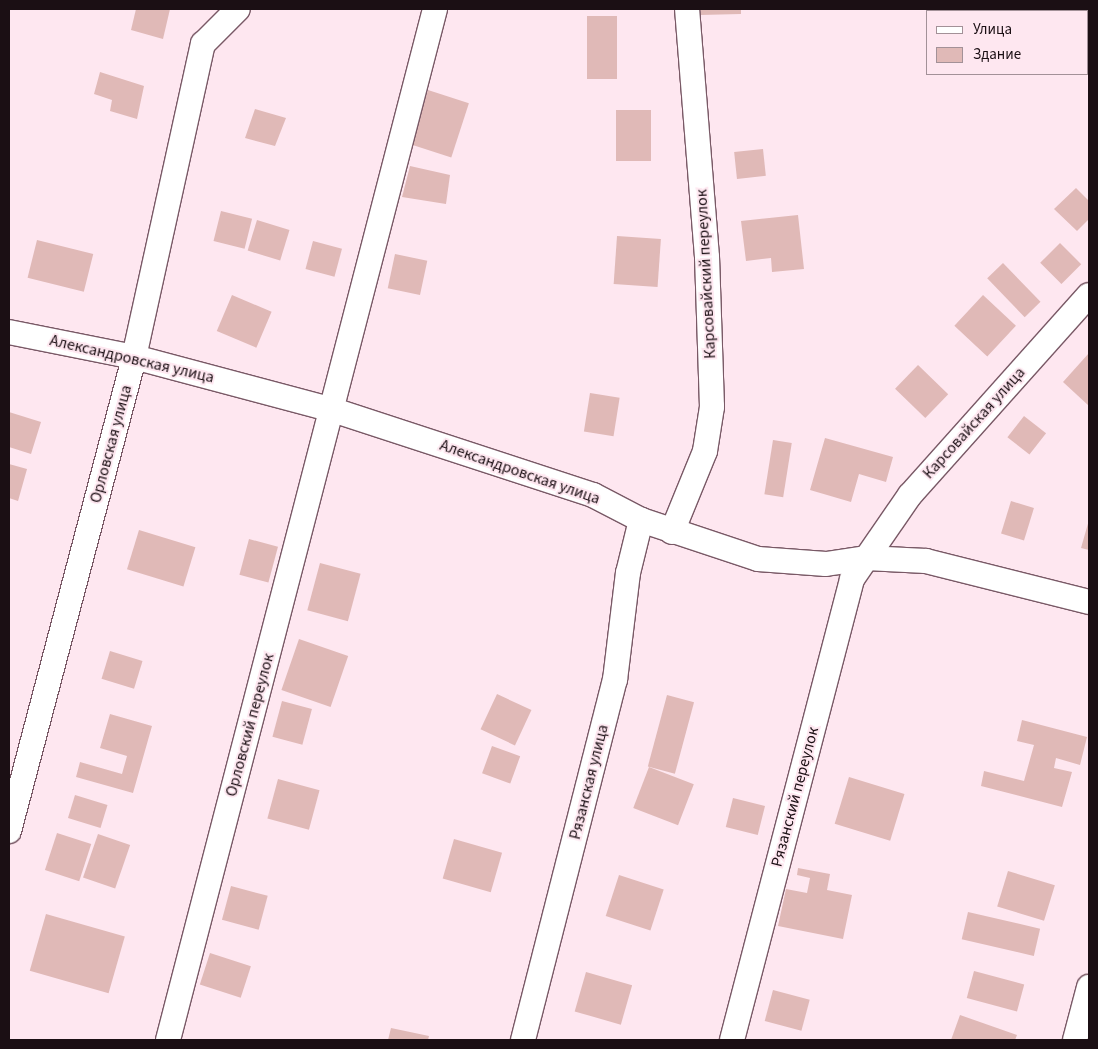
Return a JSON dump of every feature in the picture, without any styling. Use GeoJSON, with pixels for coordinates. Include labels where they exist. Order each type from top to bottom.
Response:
{"type":"FeatureCollection","features":[{"type":"Feature","properties":{"kind":"street","name":"Орловская улица"},"geometry":{"type":"LineString","coordinates":[[9,831],[134,357],[203,44],[238,9]]}},
{"type":"Feature","properties":{"kind":"street"},"geometry":{"type":"LineString","coordinates":[[332,410],[435,9]]}},
{"type":"Feature","properties":{"kind":"street","name":"Карсовайский переулок"},"geometry":{"type":"LineString","coordinates":[[672,532],[705,451],[712,407],[707,257],[687,9]]}},
{"type":"Feature","properties":{"kind":"street","name":"Карсовайская улица"},"geometry":{"type":"LineString","coordinates":[[866,558],[910,495],[1089,295]]}},
{"type":"Feature","properties":{"kind":"street","name":"Александровская улица"},"geometry":{"type":"LineString","coordinates":[[9,332],[134,357],[332,410],[593,495],[641,520],[758,560],[826,564],[866,558],[926,561],[1089,602]]}},
{"type":"Feature","properties":{"kind":"street","name":"Орловский переулок"},"geometry":{"type":"LineString","coordinates":[[168,1040],[332,410]]}},
{"type":"Feature","properties":{"kind":"street","name":"Рязанская улица"},"geometry":{"type":"LineString","coordinates":[[523,1040],[615,680],[628,573],[641,520]]}},
{"type":"Feature","properties":{"kind":"street","name":"Рязанский переулок"},"geometry":{"type":"LineString","coordinates":[[732,1040],[852,579],[866,558]]}},
{"type":"Feature","properties":{"kind":"street"},"geometry":{"type":"LineString","coordinates":[[1075,1040],[1089,988]]}},
{"type":"Feature","properties":{"kind":"building"},"geometry":{"type":"Polygon","coordinates":[[[136,9],[170,9],[163,39],[131,30],[136,9]]]}},
{"type":"Feature","properties":{"kind":"building"},"geometry":{"type":"Polygon","coordinates":[[[700,9],[741,9],[741,14],[700,15],[700,9]]]}},
{"type":"Feature","properties":{"kind":"building"},"geometry":{"type":"Polygon","coordinates":[[[587,16],[617,16],[617,79],[587,79],[587,16]]]}},
{"type":"Feature","properties":{"kind":"building"},"geometry":{"type":"Polygon","coordinates":[[[100,72],[144,86],[137,119],[110,111],[112,100],[94,94],[100,72]]]}},
{"type":"Feature","properties":{"kind":"building"},"geometry":{"type":"Polygon","coordinates":[[[428,90],[469,103],[451,157],[410,144],[428,90]]]}},
{"type":"Feature","properties":{"kind":"building"},"geometry":{"type":"Polygon","coordinates":[[[255,109],[286,118],[275,146],[245,138],[255,109]]]}},
{"type":"Feature","properties":{"kind":"building"},"geometry":{"type":"Polygon","coordinates":[[[616,110],[651,110],[651,161],[616,161],[616,110]]]}},
{"type":"Feature","properties":{"kind":"building"},"geometry":{"type":"Polygon","coordinates":[[[763,149],[766,176],[737,179],[734,152],[763,149]]]}},
{"type":"Feature","properties":{"kind":"building"},"geometry":{"type":"Polygon","coordinates":[[[410,166],[450,175],[446,204],[402,197],[410,166]]]}},
{"type":"Feature","properties":{"kind":"building"},"geometry":{"type":"Polygon","coordinates":[[[1076,188],[1089,201],[1089,219],[1077,231],[1054,209],[1076,188]]]}},
{"type":"Feature","properties":{"kind":"building"},"geometry":{"type":"Polygon","coordinates":[[[221,211],[252,219],[245,249],[214,241],[221,211]]]}},
{"type":"Feature","properties":{"kind":"building"},"geometry":{"type":"Polygon","coordinates":[[[798,215],[804,269],[772,272],[771,258],[746,261],[741,221],[798,215]]]}},
{"type":"Feature","properties":{"kind":"building"},"geometry":{"type":"Polygon","coordinates":[[[257,220],[290,230],[280,261],[248,251],[257,220]]]}},
{"type":"Feature","properties":{"kind":"building"},"geometry":{"type":"Polygon","coordinates":[[[617,236],[661,239],[658,287],[614,284],[617,236]]]}},
{"type":"Feature","properties":{"kind":"building"},"geometry":{"type":"Polygon","coordinates":[[[37,240],[93,254],[84,292],[28,278],[37,240]]]}},
{"type":"Feature","properties":{"kind":"building"},"geometry":{"type":"Polygon","coordinates":[[[313,241],[342,249],[334,277],[305,269],[313,241]]]}},
{"type":"Feature","properties":{"kind":"building"},"geometry":{"type":"Polygon","coordinates":[[[1060,243],[1081,264],[1061,284],[1040,263],[1060,243]]]}},
{"type":"Feature","properties":{"kind":"building"},"geometry":{"type":"Polygon","coordinates":[[[395,254],[427,261],[420,295],[388,288],[395,254]]]}},
{"type":"Feature","properties":{"kind":"building"},"geometry":{"type":"Polygon","coordinates":[[[1003,263],[1041,302],[1025,317],[987,278],[1003,263]]]}},
{"type":"Feature","properties":{"kind":"building"},"geometry":{"type":"Polygon","coordinates":[[[232,295],[272,312],[256,348],[217,331],[232,295]]]}},
{"type":"Feature","properties":{"kind":"building"},"geometry":{"type":"Polygon","coordinates":[[[983,295],[1016,326],[987,356],[954,326],[983,295]]]}},
{"type":"Feature","properties":{"kind":"building"},"geometry":{"type":"Polygon","coordinates":[[[1089,353],[1089,406],[1063,382],[1089,353]]]}},
{"type":"Feature","properties":{"kind":"building"},"geometry":{"type":"Polygon","coordinates":[[[918,365],[948,394],[925,418],[895,389],[918,365]]]}},
{"type":"Feature","properties":{"kind":"building"},"geometry":{"type":"Polygon","coordinates":[[[590,393],[620,398],[614,436],[584,432],[590,393]]]}},
{"type":"Feature","properties":{"kind":"building"},"geometry":{"type":"Polygon","coordinates":[[[9,412],[41,422],[31,454],[9,447],[9,412]]]}},
{"type":"Feature","properties":{"kind":"building"},"geometry":{"type":"Polygon","coordinates":[[[1024,416],[1046,433],[1029,455],[1007,437],[1024,416]]]}},
{"type":"Feature","properties":{"kind":"building"},"geometry":{"type":"Polygon","coordinates":[[[825,438],[893,457],[886,482],[859,474],[851,502],[810,490],[825,438]]]}},
{"type":"Feature","properties":{"kind":"building"},"geometry":{"type":"Polygon","coordinates":[[[773,440],[792,443],[783,497],[764,494],[773,440]]]}},
{"type":"Feature","properties":{"kind":"building"},"geometry":{"type":"Polygon","coordinates":[[[9,464],[27,469],[18,501],[9,498],[9,464]]]}},
{"type":"Feature","properties":{"kind":"building"},"geometry":{"type":"Polygon","coordinates":[[[1011,501],[1034,508],[1024,541],[1001,534],[1011,501]]]}},
{"type":"Feature","properties":{"kind":"building"},"geometry":{"type":"Polygon","coordinates":[[[1089,520],[1089,550],[1081,548],[1089,520]]]}},
{"type":"Feature","properties":{"kind":"building"},"geometry":{"type":"Polygon","coordinates":[[[139,530],[195,547],[183,586],[127,569],[139,530]]]}},
{"type":"Feature","properties":{"kind":"building"},"geometry":{"type":"Polygon","coordinates":[[[249,539],[278,547],[268,583],[239,575],[249,539]]]}},
{"type":"Feature","properties":{"kind":"building"},"geometry":{"type":"Polygon","coordinates":[[[320,563],[361,574],[348,621],[307,610],[320,563]]]}},
{"type":"Feature","properties":{"kind":"building"},"geometry":{"type":"Polygon","coordinates":[[[299,639],[348,656],[331,707],[281,690],[299,639]]]}},
{"type":"Feature","properties":{"kind":"building"},"geometry":{"type":"Polygon","coordinates":[[[110,651],[143,661],[134,689],[102,679],[110,651]]]}},
{"type":"Feature","properties":{"kind":"building"},"geometry":{"type":"Polygon","coordinates":[[[497,694],[531,710],[515,745],[481,729],[497,694]]]}},
{"type":"Feature","properties":{"kind":"building"},"geometry":{"type":"Polygon","coordinates":[[[667,695],[694,702],[675,774],[648,766],[667,695]]]}},
{"type":"Feature","properties":{"kind":"building"},"geometry":{"type":"Polygon","coordinates":[[[282,701],[312,709],[302,745],[272,737],[282,701]]]}},
{"type":"Feature","properties":{"kind":"building"},"geometry":{"type":"Polygon","coordinates":[[[110,714],[152,726],[133,793],[76,777],[80,762],[122,774],[127,756],[100,748],[110,714]]]}},
{"type":"Feature","properties":{"kind":"building"},"geometry":{"type":"Polygon","coordinates":[[[1022,720],[1087,737],[1080,765],[1056,758],[1054,768],[1072,772],[1062,807],[981,786],[984,771],[1024,781],[1034,745],[1017,741],[1022,720]]]}},
{"type":"Feature","properties":{"kind":"building"},"geometry":{"type":"Polygon","coordinates":[[[492,746],[520,756],[510,784],[482,773],[492,746]]]}},
{"type":"Feature","properties":{"kind":"building"},"geometry":{"type":"Polygon","coordinates":[[[649,767],[694,784],[678,825],[633,808],[649,767]]]}},
{"type":"Feature","properties":{"kind":"building"},"geometry":{"type":"Polygon","coordinates":[[[849,777],[904,794],[890,841],[835,824],[849,777]]]}},
{"type":"Feature","properties":{"kind":"building"},"geometry":{"type":"Polygon","coordinates":[[[278,779],[320,790],[309,830],[267,819],[278,779]]]}},
{"type":"Feature","properties":{"kind":"building"},"geometry":{"type":"Polygon","coordinates":[[[75,795],[108,805],[100,828],[68,818],[75,795]]]}},
{"type":"Feature","properties":{"kind":"building"},"geometry":{"type":"Polygon","coordinates":[[[733,798],[765,806],[758,835],[726,827],[733,798]]]}},
{"type":"Feature","properties":{"kind":"building"},"geometry":{"type":"Polygon","coordinates":[[[57,833],[91,844],[79,881],[45,870],[57,833]]]}},
{"type":"Feature","properties":{"kind":"building"},"geometry":{"type":"Polygon","coordinates":[[[98,834],[130,845],[115,889],[83,877],[98,834]]]}},
{"type":"Feature","properties":{"kind":"building"},"geometry":{"type":"Polygon","coordinates":[[[454,839],[502,853],[491,892],[443,878],[454,839]]]}},
{"type":"Feature","properties":{"kind":"building"},"geometry":{"type":"Polygon","coordinates":[[[798,868],[830,874],[827,890],[852,895],[843,939],[778,926],[786,889],[807,893],[810,878],[797,875],[798,868]]]}},
{"type":"Feature","properties":{"kind":"building"},"geometry":{"type":"Polygon","coordinates":[[[1008,871],[1055,885],[1044,921],[997,906],[1008,871]]]}},
{"type":"Feature","properties":{"kind":"building"},"geometry":{"type":"Polygon","coordinates":[[[619,875],[664,890],[650,930],[606,916],[619,875]]]}},
{"type":"Feature","properties":{"kind":"building"},"geometry":{"type":"Polygon","coordinates":[[[231,886],[268,896],[259,930],[222,920],[231,886]]]}},
{"type":"Feature","properties":{"kind":"building"},"geometry":{"type":"Polygon","coordinates":[[[968,912],[1040,929],[1034,956],[962,939],[968,912]]]}},
{"type":"Feature","properties":{"kind":"building"},"geometry":{"type":"Polygon","coordinates":[[[46,914],[125,937],[109,993],[30,971],[46,914]]]}},
{"type":"Feature","properties":{"kind":"building"},"geometry":{"type":"Polygon","coordinates":[[[210,953],[251,966],[241,998],[200,984],[210,953]]]}},
{"type":"Feature","properties":{"kind":"building"},"geometry":{"type":"Polygon","coordinates":[[[974,971],[1024,984],[1017,1012],[967,998],[974,971]]]}},
{"type":"Feature","properties":{"kind":"building"},"geometry":{"type":"Polygon","coordinates":[[[586,972],[632,985],[621,1025],[575,1011],[586,972]]]}},
{"type":"Feature","properties":{"kind":"building"},"geometry":{"type":"Polygon","coordinates":[[[773,990],[810,1000],[801,1031],[765,1021],[773,990]]]}},
{"type":"Feature","properties":{"kind":"building"},"geometry":{"type":"Polygon","coordinates":[[[960,1015],[1017,1035],[1015,1040],[951,1040],[960,1015]]]}},
{"type":"Feature","properties":{"kind":"building"},"geometry":{"type":"Polygon","coordinates":[[[391,1028],[429,1036],[428,1040],[388,1040],[391,1028]]]}}]}
